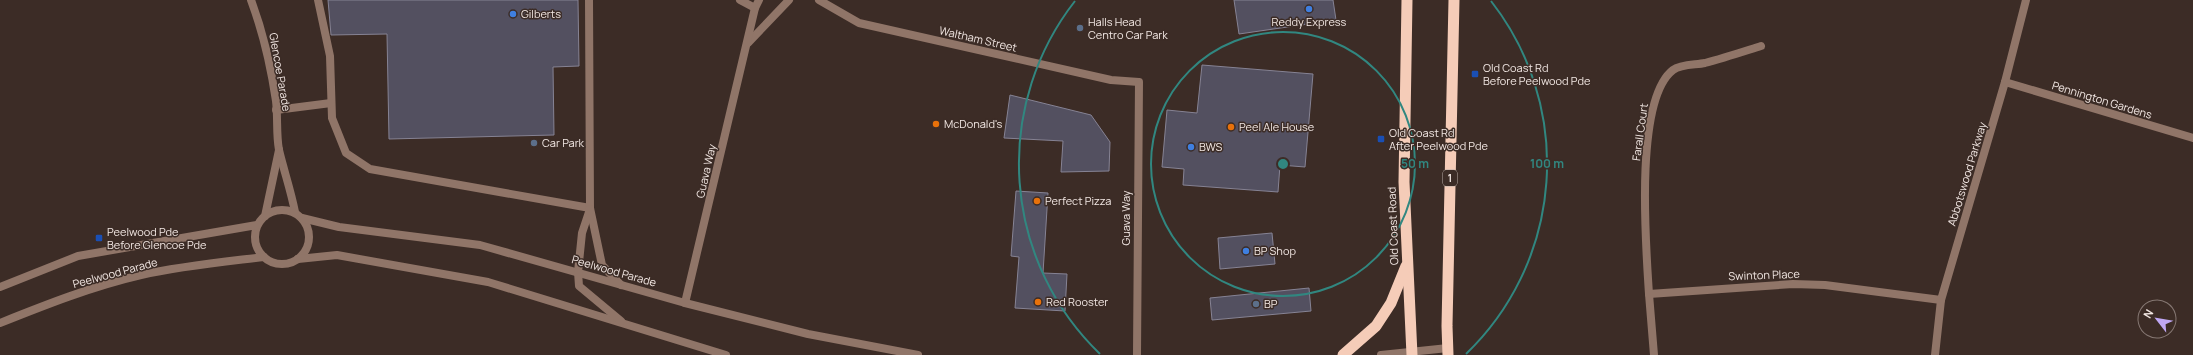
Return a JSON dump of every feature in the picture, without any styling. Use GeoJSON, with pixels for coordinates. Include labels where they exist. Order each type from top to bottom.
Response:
{"type":"FeatureCollection","features":[{"type":"Feature","properties":{"kind":"highway","name":"Old Coast Road"},"geometry":{"type":"LineString","coordinates":[[1407,0],[1404,182],[1412,353]]}},
{"type":"Feature","properties":{"kind":"highway","name":"1"},"geometry":{"type":"LineString","coordinates":[[1448,351],[1454,0]]}},
{"type":"Feature","properties":{"kind":"highway"},"geometry":{"type":"LineString","coordinates":[[1343,355],[1376,326],[1391,304],[1408,261]]}},
{"type":"Feature","properties":{"kind":"street","name":"Glencoe Parade"},"geometry":{"type":"LineString","coordinates":[[251,0],[268,56],[276,110],[279,150],[290,187],[295,212]]}},
{"type":"Feature","properties":{"kind":"street"},"geometry":{"type":"LineString","coordinates":[[318,0],[330,56],[332,118],[346,153],[370,169],[590,208]]}},
{"type":"Feature","properties":{"kind":"street"},"geometry":{"type":"LineString","coordinates":[[589,0],[590,208],[602,265],[621,285]]}},
{"type":"Feature","properties":{"kind":"street"},"geometry":{"type":"LineString","coordinates":[[740,0],[755,8]]}},
{"type":"Feature","properties":{"kind":"street","name":"Guava Way"},"geometry":{"type":"LineString","coordinates":[[685,303],[748,44],[755,8],[759,0]]}},
{"type":"Feature","properties":{"kind":"street","name":"Guava Way"},"geometry":{"type":"LineString","coordinates":[[748,44],[789,0]]}},
{"type":"Feature","properties":{"kind":"street","name":"Waltham Street"},"geometry":{"type":"LineString","coordinates":[[819,0],[859,23],[1112,80],[1139,82]]}},
{"type":"Feature","properties":{"kind":"street","name":"Abbotswood Parkway"},"geometry":{"type":"LineString","coordinates":[[1935,355],[1941,300],[2005,82],[2026,0]]}},
{"type":"Feature","properties":{"kind":"street","name":"Farall Court"},"geometry":{"type":"LineString","coordinates":[[1650,294],[1644,215],[1646,155],[1655,101],[1663,81],[1674,69],[1704,63],[1761,46]]}},
{"type":"Feature","properties":{"kind":"street","name":"Guava Way"},"geometry":{"type":"LineString","coordinates":[[1137,355],[1139,82]]}},
{"type":"Feature","properties":{"kind":"street","name":"Pennington Gardens"},"geometry":{"type":"LineString","coordinates":[[2005,82],[2193,138]]}},
{"type":"Feature","properties":{"kind":"street"},"geometry":{"type":"LineString","coordinates":[[276,110],[331,103]]}},
{"type":"Feature","properties":{"kind":"street","name":"Glencoe Parade"},"geometry":{"type":"LineString","coordinates":[[265,216],[279,150]]}},
{"type":"Feature","properties":{"kind":"street"},"geometry":{"type":"LineString","coordinates":[[590,208],[582,233],[578,272],[579,286],[594,301],[626,325]]}},
{"type":"Feature","properties":{"kind":"street"},"geometry":{"type":"LineString","coordinates":[[298,259],[304,252],[309,240],[307,226],[302,218],[295,212],[286,210],[278,210],[265,216],[257,225],[255,243],[264,257],[272,262],[280,264],[290,263],[298,259],[337,255],[488,282],[726,355]]}},
{"type":"Feature","properties":{"kind":"street","name":"Peelwood Parade"},"geometry":{"type":"LineString","coordinates":[[302,218],[339,227],[480,245],[685,303],[808,334],[918,355]]}},
{"type":"Feature","properties":{"kind":"street","name":"Peelwood Parade"},"geometry":{"type":"LineString","coordinates":[[0,287],[78,256],[257,225]]}},
{"type":"Feature","properties":{"kind":"street","name":"Peelwood Parade"},"geometry":{"type":"LineString","coordinates":[[0,323],[79,294],[140,275],[203,264],[264,257]]}},
{"type":"Feature","properties":{"kind":"street","name":"Swinton Place"},"geometry":{"type":"LineString","coordinates":[[1650,294],[1793,284],[1825,285],[1941,300]]}},
{"type":"Feature","properties":{"kind":"street"},"geometry":{"type":"LineString","coordinates":[[1650,294],[1654,355]]}},
{"type":"Feature","properties":{"kind":"street"},"geometry":{"type":"LineString","coordinates":[[1381,355],[1448,351]]}},
{"type":"Feature","properties":{"kind":"building"},"geometry":{"type":"Polygon","coordinates":[[[328,0],[578,0],[579,66],[553,67],[554,135],[389,139],[387,34],[331,35],[328,0]]]}},
{"type":"Feature","properties":{"kind":"building"},"geometry":{"type":"Polygon","coordinates":[[[1234,0],[1333,0],[1336,20],[1239,34],[1234,0]]]}},
{"type":"Feature","properties":{"kind":"building"},"geometry":{"type":"Polygon","coordinates":[[[1202,65],[1313,74],[1305,167],[1280,165],[1278,192],[1183,185],[1184,169],[1162,167],[1167,110],[1197,113],[1202,65]]]}},
{"type":"Feature","properties":{"kind":"building"},"geometry":{"type":"Polygon","coordinates":[[[1010,95],[1091,115],[1110,142],[1109,171],[1061,172],[1063,141],[1004,138],[1010,95]]]}},
{"type":"Feature","properties":{"kind":"building"},"geometry":{"type":"Polygon","coordinates":[[[1016,191],[1048,193],[1043,273],[1067,274],[1065,311],[1015,308],[1019,257],[1011,256],[1016,191]]]}},
{"type":"Feature","properties":{"kind":"building","name":"BP Shop"},"geometry":{"type":"Polygon","coordinates":[[[1272,233],[1275,264],[1220,269],[1218,238],[1272,233]]]}},
{"type":"Feature","properties":{"kind":"building"},"geometry":{"type":"Polygon","coordinates":[[[1309,288],[1311,311],[1212,320],[1210,298],[1309,288]]]}},
{"type":"Feature","properties":{"kind":"place","name":"Reddy Express"},"geometry":{"type":"Point","coordinates":[1309,9]}},
{"type":"Feature","properties":{"kind":"place","name":"Gilberts"},"geometry":{"type":"Point","coordinates":[513,14]}},
{"type":"Feature","properties":{"kind":"place","name":"Halls Head Centro Car Park"},"geometry":{"type":"Point","coordinates":[1080,28]}},
{"type":"Feature","properties":{"kind":"place","name":"Old Coast Rd Before Peelwood Pde"},"geometry":{"type":"Point","coordinates":[1475,74]}},
{"type":"Feature","properties":{"kind":"place","name":"McDonald's"},"geometry":{"type":"Point","coordinates":[936,124]}},
{"type":"Feature","properties":{"kind":"place","name":"Peel Ale House"},"geometry":{"type":"Point","coordinates":[1231,127]}},
{"type":"Feature","properties":{"kind":"place","name":"Old Coast Rd After Peelwood Pde"},"geometry":{"type":"Point","coordinates":[1381,139]}},
{"type":"Feature","properties":{"kind":"place","name":"Car Park"},"geometry":{"type":"Point","coordinates":[534,143]}},
{"type":"Feature","properties":{"kind":"place","name":"BWS"},"geometry":{"type":"Point","coordinates":[1191,147]}},
{"type":"Feature","properties":{"kind":"place","name":"Perfect Pizza"},"geometry":{"type":"Point","coordinates":[1037,201]}},
{"type":"Feature","properties":{"kind":"place","name":"Peelwood Pde Before Glencoe Pde"},"geometry":{"type":"Point","coordinates":[99,238]}},
{"type":"Feature","properties":{"kind":"place","name":"BP Shop"},"geometry":{"type":"Point","coordinates":[1246,251]}},
{"type":"Feature","properties":{"kind":"place","name":"Red Rooster"},"geometry":{"type":"Point","coordinates":[1038,302]}},
{"type":"Feature","properties":{"kind":"place","name":"BP"},"geometry":{"type":"Point","coordinates":[1256,304]}}]}
